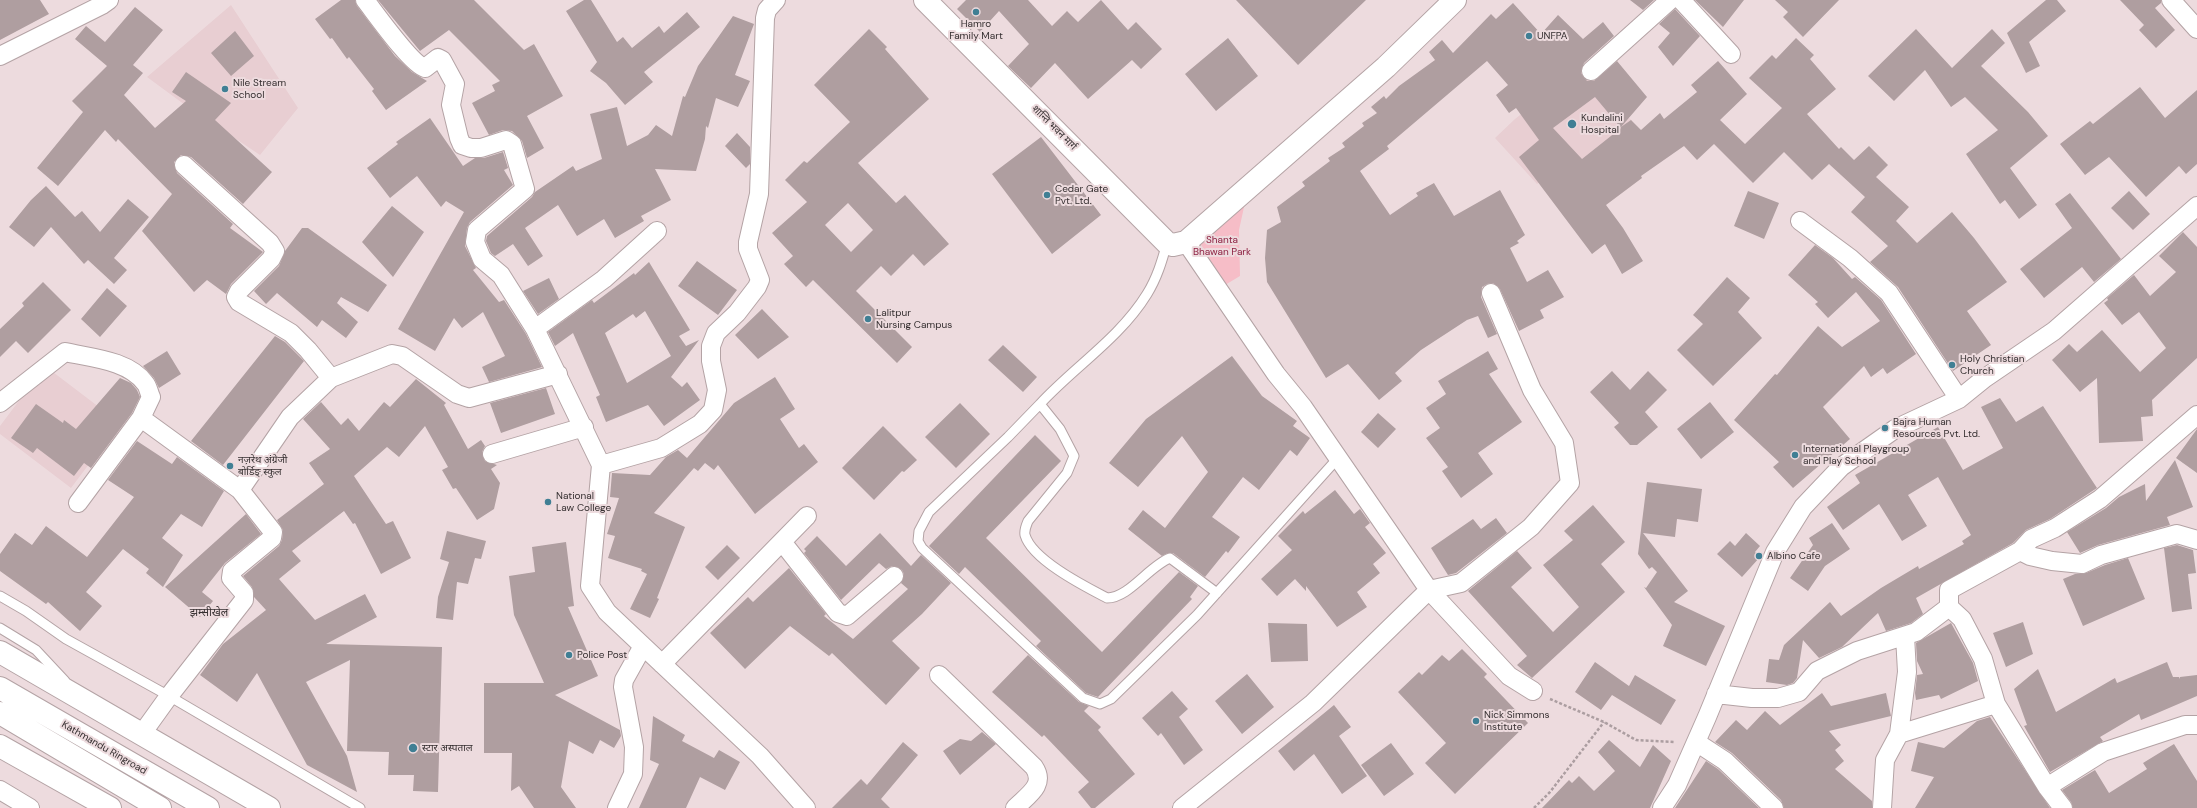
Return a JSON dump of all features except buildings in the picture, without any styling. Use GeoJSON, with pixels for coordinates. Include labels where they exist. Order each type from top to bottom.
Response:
{"type":"FeatureCollection","features":[{"type":"Feature","properties":{"kind":"main road","name":"शान्ति भवन मार्ग"},"geometry":{"type":"LineString","coordinates":[[925,0],[1177,242]]}},
{"type":"Feature","properties":{"kind":"main road"},"geometry":{"type":"LineString","coordinates":[[1177,242],[1386,67],[1455,0]]}},
{"type":"Feature","properties":{"kind":"main road"},"geometry":{"type":"LineString","coordinates":[[0,652],[141,735],[239,800],[269,808]]}},
{"type":"Feature","properties":{"kind":"main road","name":"Kathmandu Ringroad"},"geometry":{"type":"LineString","coordinates":[[0,688],[208,808]]}},
{"type":"Feature","properties":{"kind":"main road"},"geometry":{"type":"LineString","coordinates":[[0,713],[160,808]]}},
{"type":"Feature","properties":{"kind":"main road"},"geometry":{"type":"LineString","coordinates":[[0,746],[110,808]]}},
{"type":"Feature","properties":{"kind":"street"},"geometry":{"type":"LineString","coordinates":[[0,56],[102,5],[109,0]]}},
{"type":"Feature","properties":{"kind":"street"},"geometry":{"type":"LineString","coordinates":[[365,0],[408,54],[422,67],[425,68],[438,58],[442,60],[455,84],[451,105],[462,145],[470,148],[481,148],[506,140],[512,144],[525,189],[477,230],[474,242],[482,259],[501,275],[535,329],[558,374],[562,386],[584,427],[601,465],[590,586],[607,612],[760,756],[806,808]]}},
{"type":"Feature","properties":{"kind":"street"},"geometry":{"type":"LineString","coordinates":[[601,465],[662,448],[700,424],[714,410],[718,390],[711,361],[711,346],[716,333],[737,313],[757,287],[760,280],[748,249],[748,242],[759,194],[765,18],[767,10],[776,0]]}},
{"type":"Feature","properties":{"kind":"street"},"geometry":{"type":"LineString","coordinates":[[1591,71],[1670,0]]}},
{"type":"Feature","properties":{"kind":"street"},"geometry":{"type":"LineString","coordinates":[[1681,0],[1731,54]]}},
{"type":"Feature","properties":{"kind":"street"},"geometry":{"type":"LineString","coordinates":[[2171,0],[2197,29]]}},
{"type":"Feature","properties":{"kind":"street"},"geometry":{"type":"LineString","coordinates":[[184,165],[270,242],[275,251],[271,259],[239,291],[236,297],[239,302],[291,333],[308,350],[331,378]]}},
{"type":"Feature","properties":{"kind":"street"},"geometry":{"type":"LineString","coordinates":[[1662,808],[1677,785],[1696,742],[1775,552],[1803,507],[1841,467],[1895,429],[1959,399],[1984,378],[2054,331],[2197,206]]}},
{"type":"Feature","properties":{"kind":"street"},"geometry":{"type":"LineString","coordinates":[[1800,221],[1850,258],[1889,293],[1959,399]]}},
{"type":"Feature","properties":{"kind":"street"},"geometry":{"type":"LineString","coordinates":[[535,329],[604,279],[657,231]]}},
{"type":"Feature","properties":{"kind":"street"},"geometry":{"type":"LineString","coordinates":[[1177,242],[1276,374],[1303,407],[1429,590],[1509,676],[1533,691]]}},
{"type":"Feature","properties":{"kind":"street"},"geometry":{"type":"LineString","coordinates":[[1182,808],[1313,703],[1429,590],[1461,583],[1531,527],[1570,483],[1564,443],[1532,390],[1491,293]]}},
{"type":"Feature","properties":{"kind":"street"},"geometry":{"type":"LineString","coordinates":[[0,403],[65,352],[109,362],[130,370],[146,383],[151,397],[141,418],[78,503]]}},
{"type":"Feature","properties":{"kind":"street"},"geometry":{"type":"LineString","coordinates":[[240,490],[290,417],[331,378],[392,354],[402,356],[457,394],[469,398],[558,374]]}},
{"type":"Feature","properties":{"kind":"street"},"geometry":{"type":"LineString","coordinates":[[2063,808],[2047,787],[1996,704],[1983,659],[1962,619],[1949,607],[1949,590],[2020,551],[2031,539],[2055,528],[2100,499],[2197,415]]}},
{"type":"Feature","properties":{"kind":"street"},"geometry":{"type":"LineString","coordinates":[[141,418],[240,490],[273,532],[273,535],[232,571],[231,578],[244,593],[244,600],[169,696],[141,735]]}},
{"type":"Feature","properties":{"kind":"street"},"geometry":{"type":"LineString","coordinates":[[492,454],[584,427]]}},
{"type":"Feature","properties":{"kind":"street"},"geometry":{"type":"LineString","coordinates":[[662,664],[783,543],[807,516]]}},
{"type":"Feature","properties":{"kind":"street"},"geometry":{"type":"LineString","coordinates":[[2020,551],[2030,556],[2052,561],[2082,564],[2101,555],[2177,534],[2197,540]]}},
{"type":"Feature","properties":{"kind":"street"},"geometry":{"type":"LineString","coordinates":[[783,543],[838,613],[847,616],[894,576]]}},
{"type":"Feature","properties":{"kind":"street"},"geometry":{"type":"LineString","coordinates":[[1716,694],[1778,698],[1799,692],[1817,671],[1857,651],[1916,632],[1949,607]]}},
{"type":"Feature","properties":{"kind":"street"},"geometry":{"type":"LineString","coordinates":[[1882,808],[1885,760],[1899,734],[1907,672],[1905,636]]}},
{"type":"Feature","properties":{"kind":"street"},"geometry":{"type":"LineString","coordinates":[[616,808],[633,774],[634,746],[623,687],[624,680],[643,646]]}},
{"type":"Feature","properties":{"kind":"street"},"geometry":{"type":"LineString","coordinates":[[939,675],[1034,766],[1039,774],[1038,783],[1015,808]]}},
{"type":"Feature","properties":{"kind":"street"},"geometry":{"type":"LineString","coordinates":[[1899,734],[1996,704]]}},
{"type":"Feature","properties":{"kind":"street"},"geometry":{"type":"LineString","coordinates":[[2047,787],[2103,752],[2185,725],[2197,725]]}},
{"type":"Feature","properties":{"kind":"street"},"geometry":{"type":"LineString","coordinates":[[1696,742],[1724,761],[1774,808]]}},
{"type":"Feature","properties":{"kind":"street"},"geometry":{"type":"LineString","coordinates":[[0,790],[30,808]]}},
{"type":"Feature","properties":{"kind":"lane"},"geometry":{"type":"LineString","coordinates":[[1177,242],[1158,273],[1147,295],[1129,318],[1103,345],[1061,380],[1008,437],[929,512],[919,531],[918,541],[922,548],[1083,698],[1100,704],[1111,699],[1217,593],[1338,458]]}},
{"type":"Feature","properties":{"kind":"lane"},"geometry":{"type":"LineString","coordinates":[[1040,404],[1060,429],[1074,456],[1067,473],[1028,521],[1025,530],[1026,537],[1041,558],[1074,580],[1107,598],[1119,596],[1158,565],[1170,558],[1217,593]]}},
{"type":"Feature","properties":{"kind":"lane"},"geometry":{"type":"LineString","coordinates":[[0,596],[26,611],[66,639],[169,696],[360,808]]}},
{"type":"Feature","properties":{"kind":"lane"},"geometry":{"type":"LineString","coordinates":[[0,628],[36,650],[82,700]]}},
{"type":"Feature","properties":{"kind":"path"},"geometry":{"type":"LineString","coordinates":[[1533,691],[1604,722],[1636,740],[1696,742]]}},
{"type":"Feature","properties":{"kind":"path"},"geometry":{"type":"LineString","coordinates":[[1534,808],[1550,792],[1604,722]]}},
{"type":"Feature","properties":{"kind":"shaded area","name":"Nile Stream School"},"geometry":{"type":"Polygon","coordinates":[[[231,5],[298,108],[260,155],[181,102],[147,77],[231,5]]]}},
{"type":"Feature","properties":{"kind":"shaded area","name":"Kundalini Hospital"},"geometry":{"type":"Polygon","coordinates":[[[1583,65],[1639,129],[1584,177],[1566,158],[1537,184],[1495,138],[1515,119],[1583,65]]]}},
{"type":"Feature","properties":{"kind":"shaded area"},"geometry":{"type":"Polygon","coordinates":[[[45,366],[120,423],[71,488],[0,434],[0,426],[45,366]]]}},
{"type":"Feature","properties":{"kind":"green space","name":"Shanta Bhawan Park"},"geometry":{"type":"Polygon","coordinates":[[[1246,198],[1239,230],[1240,276],[1225,285],[1200,243],[1246,198]]]}},
{"type":"Feature","properties":{"kind":"place","name":"Hamro Family Mart"},"geometry":{"type":"Point","coordinates":[976,12]}},
{"type":"Feature","properties":{"kind":"place","name":"UNFPA"},"geometry":{"type":"Point","coordinates":[1529,36]}},
{"type":"Feature","properties":{"kind":"place","name":"Nile Stream School"},"geometry":{"type":"Point","coordinates":[225,89]}},
{"type":"Feature","properties":{"kind":"place","name":"Kundalini Hospital"},"geometry":{"type":"Point","coordinates":[1572,124]}},
{"type":"Feature","properties":{"kind":"place","name":"Cedar Gate Pvt. Ltd."},"geometry":{"type":"Point","coordinates":[1047,195]}},
{"type":"Feature","properties":{"kind":"place","name":"Lalitpur Nursing Campus"},"geometry":{"type":"Point","coordinates":[868,319]}},
{"type":"Feature","properties":{"kind":"place","name":"Holy Christian Church"},"geometry":{"type":"Point","coordinates":[1952,365]}},
{"type":"Feature","properties":{"kind":"place","name":"Bajra Human Resources Pvt. Ltd."},"geometry":{"type":"Point","coordinates":[1885,428]}},
{"type":"Feature","properties":{"kind":"place","name":"International Playgroup and Play School"},"geometry":{"type":"Point","coordinates":[1795,455]}},
{"type":"Feature","properties":{"kind":"place","name":"नज़रेथ अंग्रेजी बोर्डिङ् स्कुल"},"geometry":{"type":"Point","coordinates":[230,466]}},
{"type":"Feature","properties":{"kind":"place","name":"National Law College"},"geometry":{"type":"Point","coordinates":[548,502]}},
{"type":"Feature","properties":{"kind":"place","name":"Albino Cafe"},"geometry":{"type":"Point","coordinates":[1759,556]}},
{"type":"Feature","properties":{"kind":"place","name":"Police Post"},"geometry":{"type":"Point","coordinates":[569,655]}},
{"type":"Feature","properties":{"kind":"place","name":"Nick Simmons Institute"},"geometry":{"type":"Point","coordinates":[1476,721]}},
{"type":"Feature","properties":{"kind":"place","name":"स्टार अस्पताल"},"geometry":{"type":"Point","coordinates":[413,748]}},
{"type":"Feature","properties":{"kind":"district","name":"झम्सीखेल"},"geometry":{"type":"Point","coordinates":[209,613]}}]}
